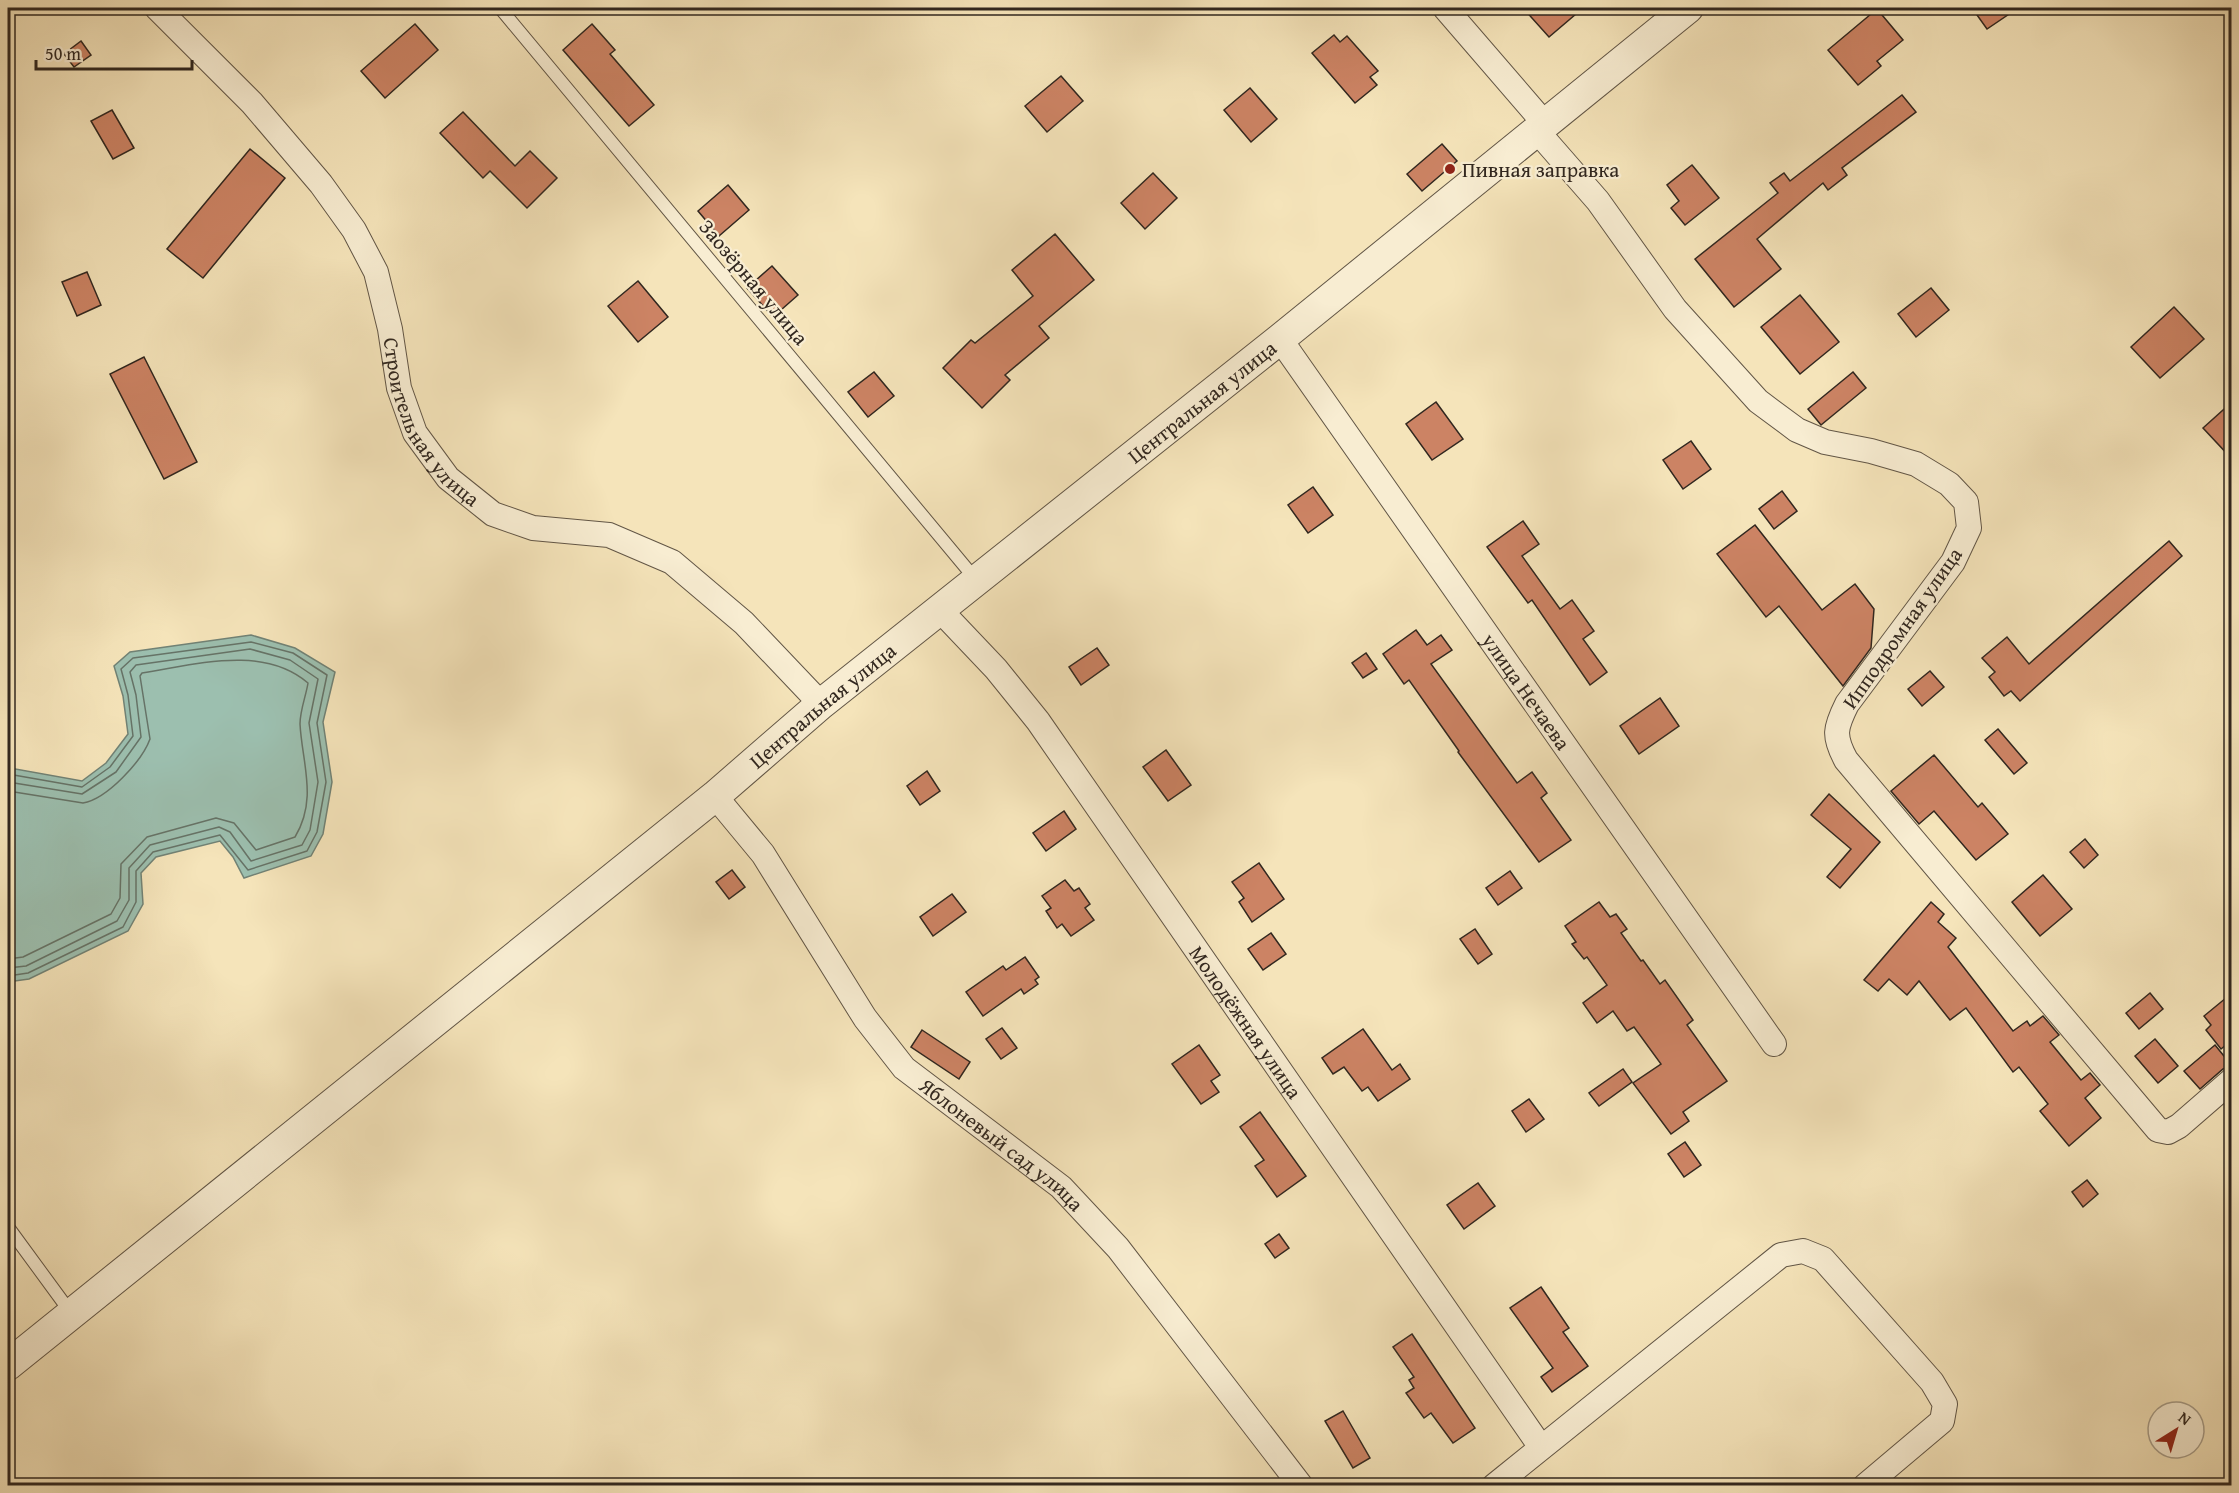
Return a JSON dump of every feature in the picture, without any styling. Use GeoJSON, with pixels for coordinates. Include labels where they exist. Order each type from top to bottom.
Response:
{"type":"FeatureCollection","features":[{"type":"Feature","properties":{"kind":"street","name":"Строительная улица"},"geometry":{"type":"LineString","coordinates":[[158,8],[252,103],[321,184],[354,230],[376,272],[390,329],[399,388],[415,433],[448,478],[493,514],[533,528],[609,535],[672,562],[744,623],[821,704]]}},
{"type":"Feature","properties":{"kind":"street"},"geometry":{"type":"LineString","coordinates":[[1445,8],[1541,128]]}},
{"type":"Feature","properties":{"kind":"street","name":"Центральная улица"},"geometry":{"type":"LineString","coordinates":[[8,1365],[715,796],[821,704],[1280,339],[1688,8]]}},
{"type":"Feature","properties":{"kind":"street","name":"Ипподромная улица"},"geometry":{"type":"LineString","coordinates":[[1541,128],[1598,201],[1675,309],[1758,401],[1797,430],[1825,442],[1871,451],[1916,464],[1948,484],[1966,502],[1969,528],[1953,562],[1847,704],[1837,725],[1836,743],[1845,760],[2158,1130],[2168,1132],[2179,1126],[2232,1080]]}},
{"type":"Feature","properties":{"kind":"street","name":"улица Нечаева"},"geometry":{"type":"LineString","coordinates":[[1280,339],[1774,1044]]}},
{"type":"Feature","properties":{"kind":"street","name":"Молодёжная улица"},"geometry":{"type":"LineString","coordinates":[[940,610],[996,669],[1038,721],[1540,1446]]}},
{"type":"Feature","properties":{"kind":"street","name":"Яблоневый сад улица"},"geometry":{"type":"LineString","coordinates":[[715,796],[763,854],[865,1018],[904,1068],[1060,1187],[1118,1248],[1301,1485]]}},
{"type":"Feature","properties":{"kind":"street"},"geometry":{"type":"LineString","coordinates":[[1494,1485],[1781,1255],[1803,1251],[1823,1259],[1932,1382],[1945,1404],[1942,1421],[1865,1485]]}},
{"type":"Feature","properties":{"kind":"lane","name":"Заозёрная улица"},"geometry":{"type":"LineString","coordinates":[[500,8],[977,581]]}},
{"type":"Feature","properties":{"kind":"lane"},"geometry":{"type":"LineString","coordinates":[[8,1227],[71,1313]]}},
{"type":"Feature","properties":{"kind":"water"},"geometry":{"type":"Polygon","coordinates":[[[251,635],[295,648],[335,672],[323,722],[332,782],[323,834],[311,856],[244,878],[233,857],[220,841],[156,857],[141,873],[143,904],[128,931],[29,979],[8,982],[8,770],[10,768],[82,781],[106,763],[128,734],[123,696],[114,666],[130,652],[251,635]]]}},
{"type":"Feature","properties":{"kind":"building"},"geometry":{"type":"Polygon","coordinates":[[[1523,8],[1583,8],[1549,37],[1523,8]]]}},
{"type":"Feature","properties":{"kind":"building"},"geometry":{"type":"Polygon","coordinates":[[[1972,8],[2018,8],[1987,29],[1972,8]]]}},
{"type":"Feature","properties":{"kind":"building"},"geometry":{"type":"Polygon","coordinates":[[[1877,9],[1903,40],[1877,61],[1881,66],[1858,85],[1828,50],[1877,9]]]}},
{"type":"Feature","properties":{"kind":"building"},"geometry":{"type":"Polygon","coordinates":[[[415,24],[438,50],[385,98],[361,71],[415,24]]]}},
{"type":"Feature","properties":{"kind":"building"},"geometry":{"type":"Polygon","coordinates":[[[592,24],[615,50],[610,54],[654,105],[629,126],[563,50],[592,24]]]}},
{"type":"Feature","properties":{"kind":"building"},"geometry":{"type":"Polygon","coordinates":[[[1334,35],[1340,42],[1347,36],[1378,71],[1370,77],[1377,85],[1355,103],[1312,53],[1334,35]]]}},
{"type":"Feature","properties":{"kind":"building"},"geometry":{"type":"Polygon","coordinates":[[[81,41],[91,55],[74,67],[64,54],[81,41]]]}},
{"type":"Feature","properties":{"kind":"building"},"geometry":{"type":"Polygon","coordinates":[[[1061,76],[1083,101],[1047,132],[1025,106],[1061,76]]]}},
{"type":"Feature","properties":{"kind":"building"},"geometry":{"type":"Polygon","coordinates":[[[1250,88],[1277,119],[1251,142],[1224,110],[1250,88]]]}},
{"type":"Feature","properties":{"kind":"building"},"geometry":{"type":"Polygon","coordinates":[[[1902,95],[1916,112],[1842,168],[1847,175],[1828,190],[1823,183],[1757,239],[1781,269],[1734,307],[1695,259],[1778,193],[1770,183],[1784,173],[1790,181],[1902,95]]]}},
{"type":"Feature","properties":{"kind":"building"},"geometry":{"type":"Polygon","coordinates":[[[112,110],[134,148],[113,159],[91,121],[112,110]]]}},
{"type":"Feature","properties":{"kind":"building"},"geometry":{"type":"Polygon","coordinates":[[[463,112],[515,166],[530,151],[557,178],[527,208],[490,171],[483,178],[440,133],[463,112]]]}},
{"type":"Feature","properties":{"kind":"building"},"geometry":{"type":"Polygon","coordinates":[[[1442,144],[1457,161],[1422,191],[1407,174],[1442,144]]]}},
{"type":"Feature","properties":{"kind":"building"},"geometry":{"type":"Polygon","coordinates":[[[250,149],[285,178],[203,278],[167,249],[250,149]]]}},
{"type":"Feature","properties":{"kind":"building"},"geometry":{"type":"Polygon","coordinates":[[[1692,165],[1719,198],[1685,225],[1671,208],[1679,201],[1667,185],[1692,165]]]}},
{"type":"Feature","properties":{"kind":"building"},"geometry":{"type":"Polygon","coordinates":[[[1153,173],[1177,198],[1145,229],[1121,203],[1153,173]]]}},
{"type":"Feature","properties":{"kind":"building"},"geometry":{"type":"Polygon","coordinates":[[[728,185],[749,210],[719,236],[698,211],[728,185]]]}},
{"type":"Feature","properties":{"kind":"building"},"geometry":{"type":"Polygon","coordinates":[[[1055,234],[1094,280],[1039,326],[1049,338],[1005,375],[1010,380],[982,408],[943,368],[971,340],[975,343],[1033,296],[1012,270],[1055,234]]]}},
{"type":"Feature","properties":{"kind":"building"},"geometry":{"type":"Polygon","coordinates":[[[772,266],[798,295],[773,317],[747,288],[772,266]]]}},
{"type":"Feature","properties":{"kind":"building"},"geometry":{"type":"Polygon","coordinates":[[[87,272],[101,305],[77,316],[62,282],[87,272]]]}},
{"type":"Feature","properties":{"kind":"building"},"geometry":{"type":"Polygon","coordinates":[[[638,281],[668,317],[638,342],[608,306],[638,281]]]}},
{"type":"Feature","properties":{"kind":"building"},"geometry":{"type":"Polygon","coordinates":[[[1931,288],[1949,310],[1916,337],[1898,314],[1931,288]]]}},
{"type":"Feature","properties":{"kind":"building"},"geometry":{"type":"Polygon","coordinates":[[[1800,295],[1839,342],[1800,374],[1761,327],[1800,295]]]}},
{"type":"Feature","properties":{"kind":"building"},"geometry":{"type":"Polygon","coordinates":[[[2174,307],[2204,339],[2160,378],[2131,347],[2174,307]]]}},
{"type":"Feature","properties":{"kind":"building"},"geometry":{"type":"Polygon","coordinates":[[[144,357],[197,462],[164,479],[110,374],[144,357]]]}},
{"type":"Feature","properties":{"kind":"building"},"geometry":{"type":"Polygon","coordinates":[[[874,372],[894,396],[868,417],[848,392],[874,372]]]}},
{"type":"Feature","properties":{"kind":"building"},"geometry":{"type":"Polygon","coordinates":[[[1853,372],[1866,388],[1821,425],[1808,409],[1853,372]]]}},
{"type":"Feature","properties":{"kind":"building"},"geometry":{"type":"Polygon","coordinates":[[[1436,402],[1463,439],[1432,460],[1406,424],[1436,402]]]}},
{"type":"Feature","properties":{"kind":"building"},"geometry":{"type":"Polygon","coordinates":[[[2232,402],[2232,459],[2203,428],[2232,402]]]}},
{"type":"Feature","properties":{"kind":"building"},"geometry":{"type":"Polygon","coordinates":[[[1691,441],[1711,469],[1683,489],[1663,460],[1691,441]]]}},
{"type":"Feature","properties":{"kind":"building"},"geometry":{"type":"Polygon","coordinates":[[[1313,487],[1333,515],[1308,533],[1288,505],[1313,487]]]}},
{"type":"Feature","properties":{"kind":"building"},"geometry":{"type":"Polygon","coordinates":[[[1782,491],[1797,511],[1774,529],[1759,509],[1782,491]]]}},
{"type":"Feature","properties":{"kind":"building"},"geometry":{"type":"Polygon","coordinates":[[[1523,521],[1539,544],[1522,556],[1560,609],[1572,600],[1594,631],[1583,639],[1607,672],[1590,685],[1532,600],[1528,603],[1487,547],[1523,521]]]}},
{"type":"Feature","properties":{"kind":"building"},"geometry":{"type":"Polygon","coordinates":[[[1755,525],[1822,610],[1855,584],[1874,609],[1871,648],[1843,686],[1779,606],[1766,617],[1717,554],[1755,525]]]}},
{"type":"Feature","properties":{"kind":"building"},"geometry":{"type":"Polygon","coordinates":[[[2169,541],[2182,556],[2020,701],[2011,691],[2004,696],[1989,677],[1995,672],[1982,658],[2007,637],[2029,664],[2169,541]]]}},
{"type":"Feature","properties":{"kind":"building"},"geometry":{"type":"Polygon","coordinates":[[[1416,630],[1427,645],[1441,635],[1452,650],[1431,664],[1517,783],[1532,772],[1547,793],[1541,798],[1571,840],[1539,862],[1458,752],[1409,680],[1404,684],[1383,654],[1416,630]]]}},
{"type":"Feature","properties":{"kind":"building"},"geometry":{"type":"Polygon","coordinates":[[[1097,648],[1109,665],[1081,685],[1069,667],[1097,648]]]}},
{"type":"Feature","properties":{"kind":"building"},"geometry":{"type":"Polygon","coordinates":[[[1366,653],[1377,669],[1363,678],[1352,663],[1366,653]]]}},
{"type":"Feature","properties":{"kind":"building"},"geometry":{"type":"Polygon","coordinates":[[[1930,671],[1944,687],[1922,706],[1908,689],[1930,671]]]}},
{"type":"Feature","properties":{"kind":"building"},"geometry":{"type":"Polygon","coordinates":[[[1660,698],[1679,726],[1639,754],[1620,726],[1660,698]]]}},
{"type":"Feature","properties":{"kind":"building"},"geometry":{"type":"Polygon","coordinates":[[[1998,729],[2027,763],[2014,774],[1985,740],[1998,729]]]}},
{"type":"Feature","properties":{"kind":"building"},"geometry":{"type":"Polygon","coordinates":[[[1166,750],[1191,785],[1168,801],[1143,767],[1166,750]]]}},
{"type":"Feature","properties":{"kind":"building"},"geometry":{"type":"Polygon","coordinates":[[[1934,755],[1978,807],[1982,803],[2008,834],[1976,860],[1934,811],[1919,824],[1891,791],[1934,755]]]}},
{"type":"Feature","properties":{"kind":"building"},"geometry":{"type":"Polygon","coordinates":[[[927,771],[940,791],[920,805],[907,786],[927,771]]]}},
{"type":"Feature","properties":{"kind":"building"},"geometry":{"type":"Polygon","coordinates":[[[1829,794],[1880,842],[1840,888],[1827,877],[1851,849],[1811,815],[1829,794]]]}},
{"type":"Feature","properties":{"kind":"building"},"geometry":{"type":"Polygon","coordinates":[[[1064,811],[1076,829],[1046,851],[1033,833],[1064,811]]]}},
{"type":"Feature","properties":{"kind":"building"},"geometry":{"type":"Polygon","coordinates":[[[2085,839],[2098,855],[2084,868],[2070,852],[2085,839]]]}},
{"type":"Feature","properties":{"kind":"building"},"geometry":{"type":"Polygon","coordinates":[[[1259,863],[1284,899],[1252,922],[1239,902],[1244,898],[1232,882],[1259,863]]]}},
{"type":"Feature","properties":{"kind":"building"},"geometry":{"type":"Polygon","coordinates":[[[732,870],[745,887],[729,899],[716,882],[732,870]]]}},
{"type":"Feature","properties":{"kind":"building"},"geometry":{"type":"Polygon","coordinates":[[[1510,871],[1522,888],[1498,905],[1486,888],[1510,871]]]}},
{"type":"Feature","properties":{"kind":"building"},"geometry":{"type":"Polygon","coordinates":[[[2043,875],[2072,909],[2040,936],[2012,902],[2043,875]]]}},
{"type":"Feature","properties":{"kind":"building"},"geometry":{"type":"Polygon","coordinates":[[[1065,880],[1074,891],[1079,888],[1090,904],[1085,908],[1094,920],[1071,936],[1062,924],[1057,928],[1046,911],[1051,908],[1042,896],[1065,880]]]}},
{"type":"Feature","properties":{"kind":"building"},"geometry":{"type":"Polygon","coordinates":[[[952,894],[966,912],[933,936],[920,917],[952,894]]]}},
{"type":"Feature","properties":{"kind":"building"},"geometry":{"type":"Polygon","coordinates":[[[1599,902],[1610,917],[1616,914],[1627,929],[1621,933],[1660,984],[1665,980],[1693,1020],[1687,1025],[1727,1081],[1683,1112],[1689,1121],[1671,1134],[1633,1083],[1661,1064],[1634,1027],[1627,1031],[1613,1011],[1597,1023],[1583,1003],[1607,985],[1587,957],[1584,959],[1572,944],[1576,942],[1565,926],[1599,902]]]}},
{"type":"Feature","properties":{"kind":"building"},"geometry":{"type":"Polygon","coordinates":[[[1931,902],[1944,914],[1938,922],[1956,938],[1948,947],[2013,1031],[2027,1021],[2030,1026],[2043,1016],[2059,1035],[2050,1042],[2081,1080],[2090,1073],[2100,1085],[2085,1098],[2101,1118],[2069,1146],[2040,1111],[2048,1104],[2019,1067],[2013,1072],[1966,1008],[1950,1020],[1919,981],[1907,995],[1889,979],[1878,991],[1864,980],[1931,902]]]}},
{"type":"Feature","properties":{"kind":"building"},"geometry":{"type":"Polygon","coordinates":[[[1475,929],[1492,954],[1478,964],[1460,939],[1475,929]]]}},
{"type":"Feature","properties":{"kind":"building"},"geometry":{"type":"Polygon","coordinates":[[[1271,933],[1286,954],[1263,970],[1248,949],[1271,933]]]}},
{"type":"Feature","properties":{"kind":"building"},"geometry":{"type":"Polygon","coordinates":[[[1025,957],[1039,977],[1035,980],[1038,984],[1024,994],[1021,989],[983,1016],[966,992],[1003,966],[1006,970],[1025,957]]]}},
{"type":"Feature","properties":{"kind":"building"},"geometry":{"type":"Polygon","coordinates":[[[2150,993],[2163,1009],[2139,1029],[2126,1013],[2150,993]]]}},
{"type":"Feature","properties":{"kind":"building"},"geometry":{"type":"Polygon","coordinates":[[[2232,993],[2232,1040],[2221,1049],[2206,1030],[2211,1025],[2204,1016],[2232,993]]]}},
{"type":"Feature","properties":{"kind":"building"},"geometry":{"type":"Polygon","coordinates":[[[1002,1028],[1017,1048],[1001,1059],[986,1039],[1002,1028]]]}},
{"type":"Feature","properties":{"kind":"building"},"geometry":{"type":"Polygon","coordinates":[[[1363,1029],[1392,1070],[1400,1064],[1410,1079],[1378,1101],[1368,1087],[1362,1091],[1344,1067],[1333,1074],[1322,1058],[1363,1029]]]}},
{"type":"Feature","properties":{"kind":"building"},"geometry":{"type":"Polygon","coordinates":[[[922,1030],[970,1062],[959,1079],[911,1047],[922,1030]]]}},
{"type":"Feature","properties":{"kind":"building"},"geometry":{"type":"Polygon","coordinates":[[[2155,1039],[2178,1066],[2158,1083],[2135,1056],[2155,1039]]]}},
{"type":"Feature","properties":{"kind":"building"},"geometry":{"type":"Polygon","coordinates":[[[1199,1045],[1220,1075],[1211,1081],[1219,1092],[1201,1104],[1172,1064],[1199,1045]]]}},
{"type":"Feature","properties":{"kind":"building"},"geometry":{"type":"Polygon","coordinates":[[[2215,1045],[2232,1066],[2223,1069],[2200,1089],[2184,1071],[2215,1045]]]}},
{"type":"Feature","properties":{"kind":"building"},"geometry":{"type":"Polygon","coordinates":[[[1623,1069],[1632,1082],[1599,1106],[1589,1093],[1623,1069]]]}},
{"type":"Feature","properties":{"kind":"building"},"geometry":{"type":"Polygon","coordinates":[[[1529,1099],[1544,1119],[1526,1132],[1512,1111],[1529,1099]]]}},
{"type":"Feature","properties":{"kind":"building"},"geometry":{"type":"Polygon","coordinates":[[[1260,1112],[1306,1176],[1277,1197],[1255,1166],[1264,1160],[1240,1127],[1260,1112]]]}},
{"type":"Feature","properties":{"kind":"building"},"geometry":{"type":"Polygon","coordinates":[[[1685,1142],[1701,1165],[1684,1177],[1668,1154],[1685,1142]]]}},
{"type":"Feature","properties":{"kind":"building"},"geometry":{"type":"Polygon","coordinates":[[[2087,1180],[2098,1194],[2083,1207],[2072,1192],[2087,1180]]]}},
{"type":"Feature","properties":{"kind":"building"},"geometry":{"type":"Polygon","coordinates":[[[1478,1183],[1495,1206],[1464,1229],[1447,1205],[1478,1183]]]}},
{"type":"Feature","properties":{"kind":"building"},"geometry":{"type":"Polygon","coordinates":[[[1279,1234],[1289,1248],[1275,1258],[1265,1244],[1279,1234]]]}},
{"type":"Feature","properties":{"kind":"building"},"geometry":{"type":"Polygon","coordinates":[[[1541,1287],[1569,1328],[1563,1332],[1588,1366],[1552,1392],[1541,1377],[1553,1368],[1510,1308],[1541,1287]]]}},
{"type":"Feature","properties":{"kind":"building"},"geometry":{"type":"Polygon","coordinates":[[[1412,1334],[1475,1428],[1453,1443],[1431,1413],[1424,1418],[1406,1393],[1414,1388],[1409,1380],[1414,1377],[1393,1347],[1412,1334]]]}},
{"type":"Feature","properties":{"kind":"building"},"geometry":{"type":"Polygon","coordinates":[[[1343,1411],[1370,1458],[1353,1468],[1325,1421],[1343,1411]]]}},
{"type":"Feature","properties":{"kind":"place","name":"Пивная заправка"},"geometry":{"type":"Point","coordinates":[1450,169]}}]}
